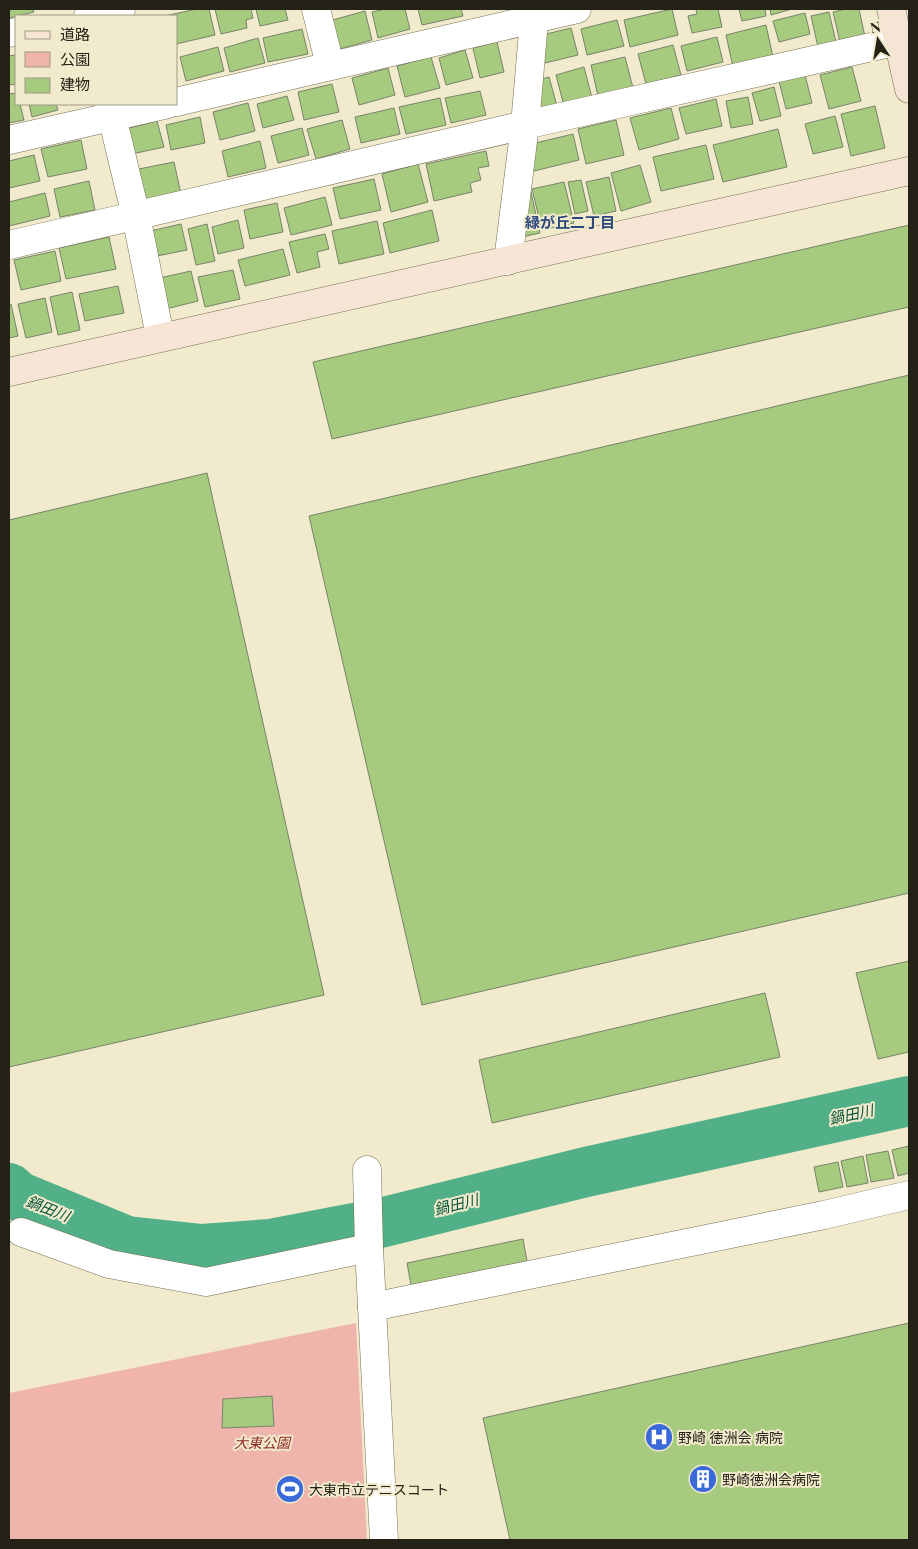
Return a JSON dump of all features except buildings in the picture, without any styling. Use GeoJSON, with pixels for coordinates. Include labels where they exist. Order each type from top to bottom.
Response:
{"type":"FeatureCollection","features":[{"type":"Feature","properties":{"kind":"street"},"geometry":{"type":"LineString","coordinates":[[93,15],[121,9]]}},
{"type":"Feature","properties":{"kind":"street"},"geometry":{"type":"LineString","coordinates":[[316,9],[330,65]]}},
{"type":"Feature","properties":{"kind":"street"},"geometry":{"type":"LineString","coordinates":[[178,102],[535,14],[577,9]]}},
{"type":"Feature","properties":{"kind":"street"},"geometry":{"type":"LineString","coordinates":[[892,9],[909,89]]}},
{"type":"Feature","properties":{"kind":"street"},"geometry":{"type":"LineString","coordinates":[[508,261],[525,125],[535,14]]}},
{"type":"Feature","properties":{"kind":"street"},"geometry":{"type":"LineString","coordinates":[[9,245],[525,125],[898,42]]}},
{"type":"Feature","properties":{"kind":"street"},"geometry":{"type":"LineString","coordinates":[[9,140],[111,110],[158,105]]}},
{"type":"Feature","properties":{"kind":"street"},"geometry":{"type":"LineString","coordinates":[[111,110],[136,216],[160,336]]}},
{"type":"Feature","properties":{"kind":"street"},"geometry":{"type":"LineString","coordinates":[[9,372],[160,336],[508,261],[909,171]]}},
{"type":"Feature","properties":{"kind":"street"},"geometry":{"type":"LineString","coordinates":[[367,1170],[369,1248],[384,1540]]}},
{"type":"Feature","properties":{"kind":"street"},"geometry":{"type":"LineString","coordinates":[[372,1306],[824,1215],[909,1195]]}},
{"type":"Feature","properties":{"kind":"street"},"geometry":{"type":"LineString","coordinates":[[20,1232],[109,1264],[206,1282],[369,1248]]}},
{"type":"Feature","properties":{"kind":"green space","name":"大東公園"},"geometry":{"type":"Polygon","coordinates":[[[356,1323],[367,1540],[9,1540],[9,1393],[356,1323]]]}},
{"type":"Feature","properties":{"kind":"waterway","name":"鍋田川"},"geometry":{"type":"LineString","coordinates":[[9,1188],[18,1196],[127,1241],[202,1249],[270,1244],[380,1223],[586,1172],[909,1101]]}},
{"type":"Feature","properties":{"kind":"place","name":"野崎 徳洲会 病院"},"geometry":{"type":"Point","coordinates":[659,1437]}},
{"type":"Feature","properties":{"kind":"place","name":"野崎徳洲会病院"},"geometry":{"type":"Point","coordinates":[703,1479]}},
{"type":"Feature","properties":{"kind":"place","name":"大東市立テニスコート"},"geometry":{"type":"Point","coordinates":[290,1489]}},
{"type":"Feature","properties":{"kind":"district","name":"緑が丘二丁目"},"geometry":{"type":"Point","coordinates":[570,222]}}]}
